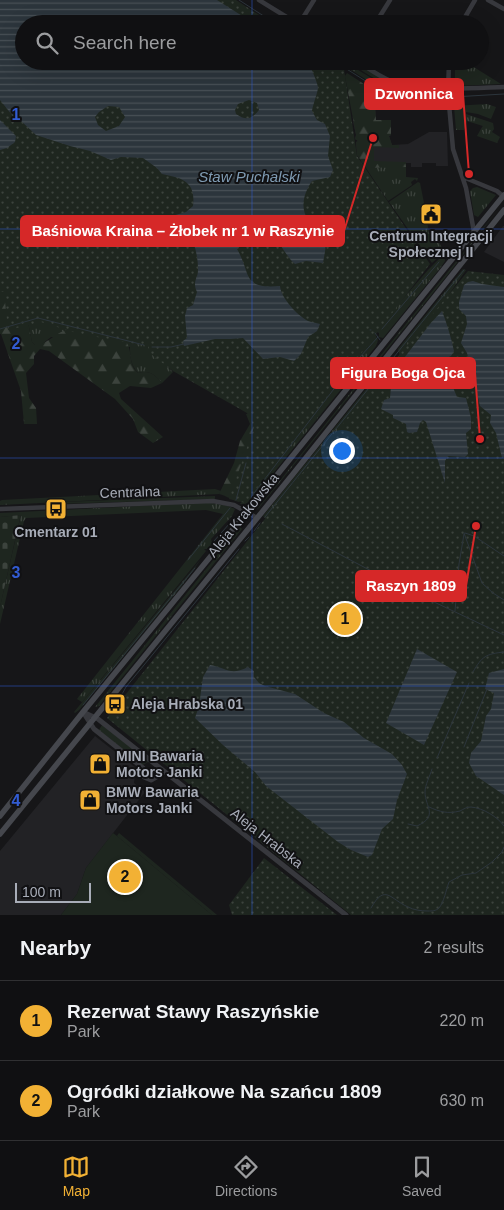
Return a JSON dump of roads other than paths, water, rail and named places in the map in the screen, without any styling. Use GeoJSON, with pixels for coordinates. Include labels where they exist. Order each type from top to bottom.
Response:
{"type":"FeatureCollection","features":[{"type":"Feature","properties":{"kind":"main road","name":"Aleja Krakowska"},"geometry":{"type":"LineString","coordinates":[[0,816],[76,720],[504,196]]}},
{"type":"Feature","properties":{"kind":"main road","name":"Aleja Krakowska"},"geometry":{"type":"LineString","coordinates":[[0,834],[504,210]]}},
{"type":"Feature","properties":{"kind":"main road"},"geometry":{"type":"LineString","coordinates":[[76,720],[82,726],[80,734]]}},
{"type":"Feature","properties":{"kind":"street"},"geometry":{"type":"LineString","coordinates":[[259,0],[283,15]]}},
{"type":"Feature","properties":{"kind":"street"},"geometry":{"type":"LineString","coordinates":[[304,15],[314,0]]}},
{"type":"Feature","properties":{"kind":"street"},"geometry":{"type":"LineString","coordinates":[[381,15],[390,0]]}},
{"type":"Feature","properties":{"kind":"street"},"geometry":{"type":"LineString","coordinates":[[466,15],[474,0]]}},
{"type":"Feature","properties":{"kind":"street"},"geometry":{"type":"LineString","coordinates":[[488,0],[504,9]]}},
{"type":"Feature","properties":{"kind":"street"},"geometry":{"type":"LineString","coordinates":[[371,70],[395,82],[412,86],[448,88],[504,87]]}},
{"type":"Feature","properties":{"kind":"street"},"geometry":{"type":"LineString","coordinates":[[448,70],[453,149],[467,191],[474,232]]}},
{"type":"Feature","properties":{"kind":"street"},"geometry":{"type":"LineString","coordinates":[[463,177],[499,192],[504,196]]}},
{"type":"Feature","properties":{"kind":"street"},"geometry":{"type":"LineString","coordinates":[[467,191],[471,186],[479,184]]}},
{"type":"Feature","properties":{"kind":"street","name":"Centralna"},"geometry":{"type":"LineString","coordinates":[[0,509],[207,501],[228,503],[257,518]]}},
{"type":"Feature","properties":{"kind":"street"},"geometry":{"type":"LineString","coordinates":[[83,712],[95,717],[157,765],[160,769],[158,777]]}},
{"type":"Feature","properties":{"kind":"street"},"geometry":{"type":"LineString","coordinates":[[83,712],[94,729],[143,768]]}},
{"type":"Feature","properties":{"kind":"street"},"geometry":{"type":"LineString","coordinates":[[152,763],[146,764],[143,768],[143,774],[146,778],[152,780],[158,777],[173,779]]}},
{"type":"Feature","properties":{"kind":"street","name":"Aleja Hrabska"},"geometry":{"type":"LineString","coordinates":[[160,769],[346,915]]}},
{"type":"Feature","properties":{"kind":"water","name":"Staw Puchalski"},"geometry":{"type":"Polygon","coordinates":[[[0,0],[217,0],[241,15],[15,15],[15,70],[312,70],[318,88],[312,111],[317,120],[325,124],[330,136],[328,156],[333,170],[330,177],[312,181],[307,190],[303,206],[306,216],[322,233],[326,241],[323,263],[306,261],[295,264],[276,241],[266,237],[249,240],[237,249],[253,282],[259,285],[280,286],[286,301],[295,310],[308,321],[320,324],[317,331],[308,337],[301,354],[294,361],[280,357],[263,359],[243,338],[215,339],[184,346],[183,341],[187,338],[185,316],[187,308],[193,305],[197,292],[195,285],[198,273],[197,260],[190,236],[185,228],[172,220],[172,216],[186,212],[193,206],[190,186],[176,177],[162,174],[143,158],[121,157],[111,160],[90,151],[36,135],[20,120],[16,120],[0,100],[0,0]],[[249,100],[238,104],[235,110],[236,114],[243,118],[251,117],[259,110],[257,103],[249,100]],[[108,106],[99,112],[95,117],[98,125],[106,131],[119,126],[125,117],[119,107],[108,106]]]}},
{"type":"Feature","properties":{"kind":"water"},"geometry":{"type":"Polygon","coordinates":[[[0,120],[16,136],[15,142],[7,148],[0,150],[0,120]]]}},
{"type":"Feature","properties":{"kind":"water"},"geometry":{"type":"Polygon","coordinates":[[[473,281],[504,287],[504,457],[502,458],[496,433],[490,423],[491,415],[480,406],[467,353],[461,343],[467,324],[466,316],[459,309],[459,302],[464,285],[473,281]]]}},
{"type":"Feature","properties":{"kind":"water"},"geometry":{"type":"Polygon","coordinates":[[[442,311],[454,351],[451,356],[443,360],[441,366],[449,378],[457,397],[466,398],[471,418],[471,429],[466,433],[468,454],[465,457],[448,456],[445,461],[445,483],[426,422],[423,420],[420,423],[417,432],[409,433],[407,432],[406,424],[393,418],[393,415],[381,409],[384,400],[390,398],[391,387],[389,383],[392,374],[442,311]]]}},
{"type":"Feature","properties":{"kind":"water"},"geometry":{"type":"Polygon","coordinates":[[[417,649],[457,672],[424,745],[386,723],[417,649]]]}},
{"type":"Feature","properties":{"kind":"water"},"geometry":{"type":"Polygon","coordinates":[[[210,665],[233,671],[248,667],[254,671],[254,677],[259,683],[295,694],[324,713],[344,722],[364,738],[392,754],[402,765],[407,774],[397,800],[393,819],[382,829],[372,855],[368,857],[338,842],[266,786],[255,772],[195,718],[199,706],[203,677],[210,665]]]}},
{"type":"Feature","properties":{"kind":"water"},"geometry":{"type":"Polygon","coordinates":[[[504,669],[504,795],[476,776],[469,763],[471,753],[481,741],[486,716],[491,709],[494,693],[485,689],[489,673],[504,669]]]}},
{"type":"Feature","properties":{"kind":"waterway"},"geometry":{"type":"LineString","coordinates":[[239,0],[262,15]]}},
{"type":"Feature","properties":{"kind":"waterway"},"geometry":{"type":"LineString","coordinates":[[348,70],[394,99],[444,97]]}},
{"type":"Feature","properties":{"kind":"waterway"},"geometry":{"type":"LineString","coordinates":[[453,97],[504,94]]}},
{"type":"Feature","properties":{"kind":"waterway"},"geometry":{"type":"LineString","coordinates":[[382,329],[439,262]]}},
{"type":"Feature","properties":{"kind":"waterway"},"geometry":{"type":"LineString","coordinates":[[265,517],[464,270]]}},
{"type":"Feature","properties":{"kind":"waterway"},"geometry":{"type":"LineString","coordinates":[[0,329],[38,318],[144,345]]}},
{"type":"Feature","properties":{"kind":"waterway"},"geometry":{"type":"LineString","coordinates":[[375,333],[380,340]]}},
{"type":"Feature","properties":{"kind":"waterway"},"geometry":{"type":"LineString","coordinates":[[251,497],[350,368],[378,337]]}},
{"type":"Feature","properties":{"kind":"waterway"},"geometry":{"type":"LineString","coordinates":[[152,347],[171,347],[184,344]]}},
{"type":"Feature","properties":{"kind":"waterway"},"geometry":{"type":"LineString","coordinates":[[236,500],[246,463]]}},
{"type":"Feature","properties":{"kind":"waterway"},"geometry":{"type":"LineString","coordinates":[[188,560],[230,508]]}},
{"type":"Feature","properties":{"kind":"waterway"},"geometry":{"type":"LineString","coordinates":[[214,541],[230,523]]}},
{"type":"Feature","properties":{"kind":"waterway"},"geometry":{"type":"LineString","coordinates":[[254,531],[260,523]]}},
{"type":"Feature","properties":{"kind":"waterway"},"geometry":{"type":"LineString","coordinates":[[282,524],[398,585],[504,635]]}},
{"type":"Feature","properties":{"kind":"waterway"},"geometry":{"type":"LineString","coordinates":[[464,533],[482,583],[504,600]]}},
{"type":"Feature","properties":{"kind":"waterway"},"geometry":{"type":"LineString","coordinates":[[465,533],[474,536],[504,556]]}},
{"type":"Feature","properties":{"kind":"waterway"},"geometry":{"type":"LineString","coordinates":[[455,611],[464,534]]}},
{"type":"Feature","properties":{"kind":"waterway"},"geometry":{"type":"LineString","coordinates":[[245,541],[249,537]]}},
{"type":"Feature","properties":{"kind":"waterway"},"geometry":{"type":"LineString","coordinates":[[121,696],[126,687],[239,549]]}},
{"type":"Feature","properties":{"kind":"waterway"},"geometry":{"type":"LineString","coordinates":[[83,705],[195,568]]}},
{"type":"Feature","properties":{"kind":"waterway"},"geometry":{"type":"LineString","coordinates":[[473,672],[479,662],[485,657],[504,652]]}},
{"type":"Feature","properties":{"kind":"waterway"},"geometry":{"type":"LineString","coordinates":[[437,758],[469,683]]}},
{"type":"Feature","properties":{"kind":"waterway"},"geometry":{"type":"LineString","coordinates":[[464,747],[487,689]]}},
{"type":"Feature","properties":{"kind":"waterway"},"geometry":{"type":"LineString","coordinates":[[408,824],[417,826],[428,819],[429,811],[425,792],[432,769]]}},
{"type":"Feature","properties":{"kind":"waterway"},"geometry":{"type":"LineString","coordinates":[[429,807],[448,812],[456,812],[469,807],[480,809],[498,819],[504,826]]}},
{"type":"Feature","properties":{"kind":"waterway"},"geometry":{"type":"LineString","coordinates":[[371,908],[380,896],[388,895],[413,909],[437,910],[442,903],[449,882],[462,875],[476,873],[492,862],[502,852],[504,847]]}},
{"type":"Feature","properties":{"kind":"place","name":"Baśniowa Kraina – Żłobek nr 1 w Raszynie"},"geometry":{"type":"Point","coordinates":[373,138]}},
{"type":"Feature","properties":{"kind":"place","name":"Dzwonnica"},"geometry":{"type":"Point","coordinates":[469,174]}},
{"type":"Feature","properties":{"kind":"place","name":"Centrum Integracji Społecznej II"},"geometry":{"type":"Point","coordinates":[431,214]}},
{"type":"Feature","properties":{"kind":"place","name":"Figura Boga Ojca"},"geometry":{"type":"Point","coordinates":[480,439]}},
{"type":"Feature","properties":{"kind":"place","name":"Cmentarz 01"},"geometry":{"type":"Point","coordinates":[56,509]}},
{"type":"Feature","properties":{"kind":"place","name":"Raszyn 1809"},"geometry":{"type":"Point","coordinates":[476,526]}},
{"type":"Feature","properties":{"kind":"place","name":"Rezerwat Stawy Raszyńskie"},"geometry":{"type":"Point","coordinates":[345,619]}},
{"type":"Feature","properties":{"kind":"place","name":"Aleja Hrabska 01"},"geometry":{"type":"Point","coordinates":[115,704]}},
{"type":"Feature","properties":{"kind":"place","name":"MINI Bawaria Motors Janki"},"geometry":{"type":"Point","coordinates":[100,764]}},
{"type":"Feature","properties":{"kind":"place","name":"BMW Bawaria Motors Janki"},"geometry":{"type":"Point","coordinates":[90,800]}},
{"type":"Feature","properties":{"kind":"place","name":"Ogródki działkowe Na szańcu 1809"},"geometry":{"type":"Point","coordinates":[125,877]}}]}
